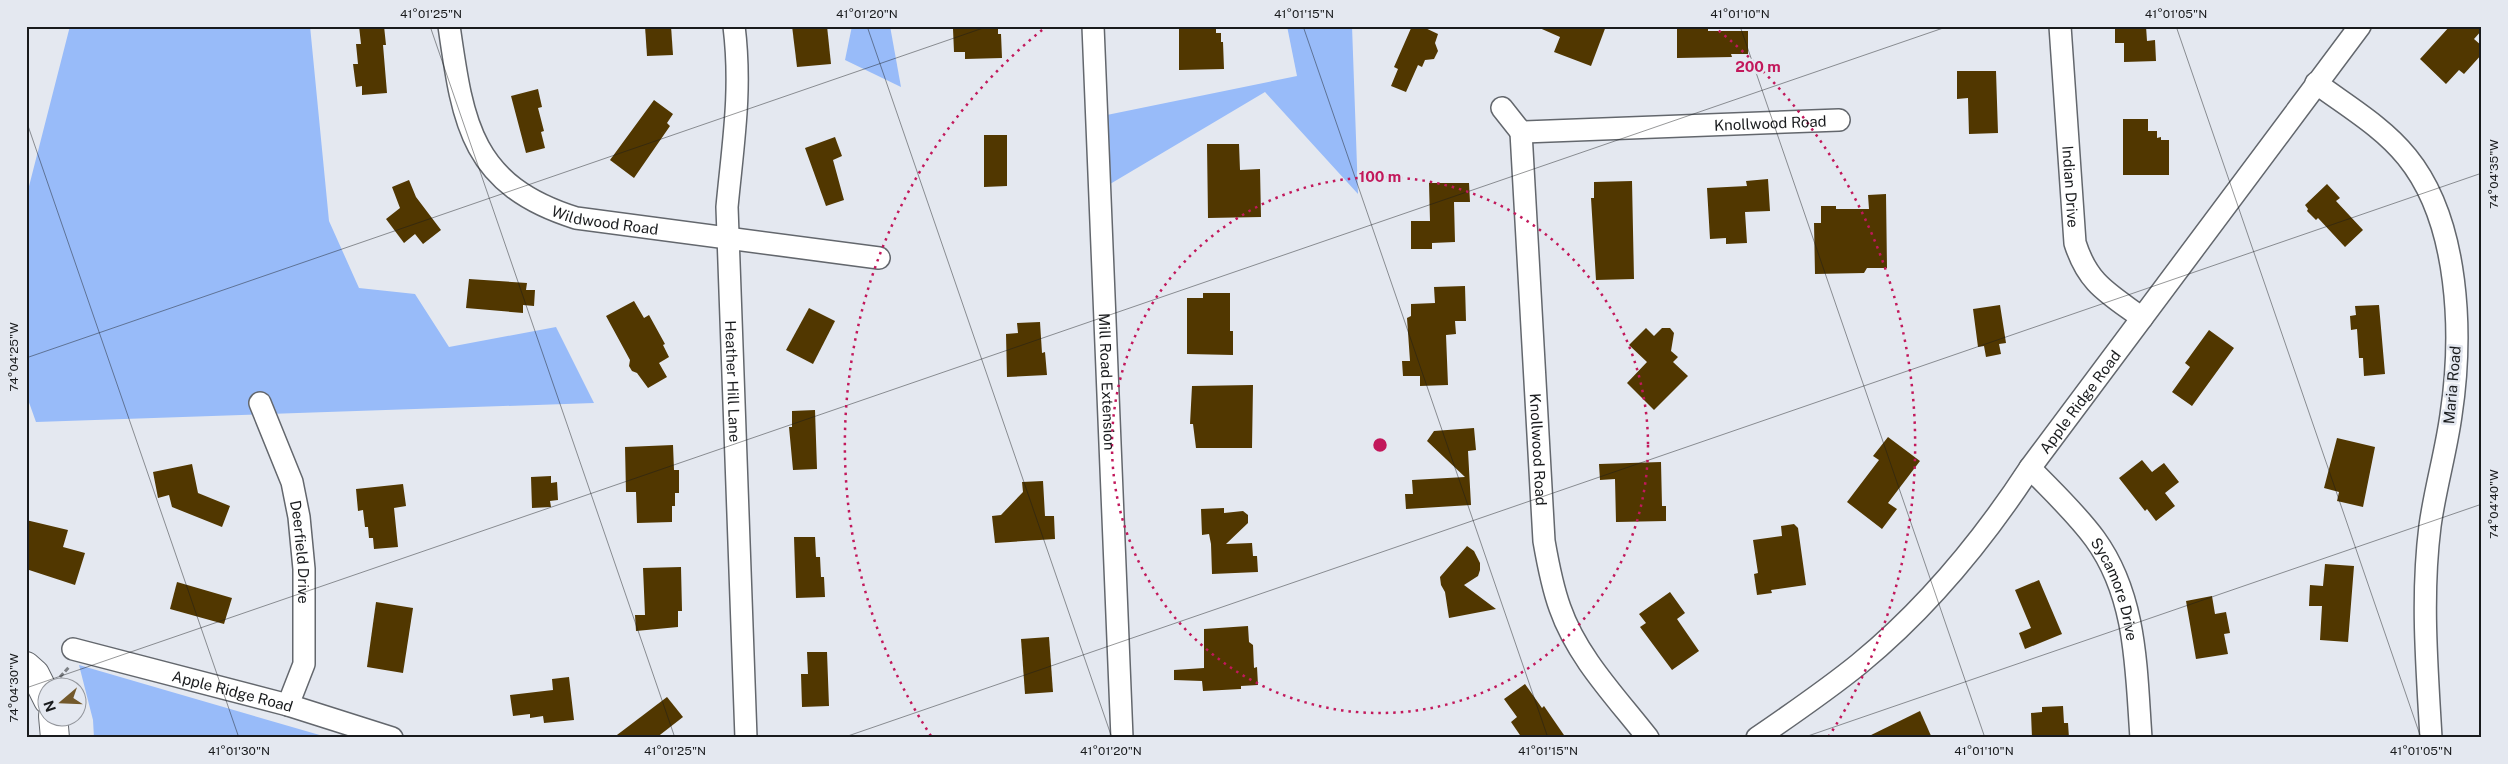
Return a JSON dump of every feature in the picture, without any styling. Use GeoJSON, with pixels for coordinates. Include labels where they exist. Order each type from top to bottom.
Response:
{"type":"FeatureCollection","features":[{"type":"Feature","properties":{"kind":"main road"},"geometry":{"type":"LineString","coordinates":[[26,666],[38,676]]}},
{"type":"Feature","properties":{"kind":"street","name":"Wildwood Road"},"geometry":{"type":"LineString","coordinates":[[449,26],[458,92],[465,118],[476,143],[506,181],[527,198],[551,210],[576,218],[729,240],[879,258]]}},
{"type":"Feature","properties":{"kind":"street","name":"Heather Hill Lane"},"geometry":{"type":"LineString","coordinates":[[734,26],[738,82],[736,129],[727,207],[746,738]]}},
{"type":"Feature","properties":{"kind":"street","name":"Mill Road Extension"},"geometry":{"type":"LineString","coordinates":[[1093,26],[1122,738]]}},
{"type":"Feature","properties":{"kind":"street","name":"Indian Drive"},"geometry":{"type":"LineString","coordinates":[[2060,26],[2075,243],[2080,261],[2096,284],[2142,318]]}},
{"type":"Feature","properties":{"kind":"street","name":"Apple Ridge Road"},"geometry":{"type":"LineString","coordinates":[[1758,738],[1815,699],[1861,662],[1905,623],[1945,580],[1983,535],[2030,468],[2360,26]]}},
{"type":"Feature","properties":{"kind":"street","name":"Maria Road"},"geometry":{"type":"LineString","coordinates":[[2316,84],[2387,136],[2407,157],[2426,183],[2439,213],[2446,238],[2457,333],[2456,379],[2451,417],[2430,526],[2425,580],[2425,634],[2432,738]]}},
{"type":"Feature","properties":{"kind":"street"},"geometry":{"type":"LineString","coordinates":[[1502,108],[1521,132]]}},
{"type":"Feature","properties":{"kind":"street","name":"Knollwood Road"},"geometry":{"type":"LineString","coordinates":[[1648,738],[1590,664],[1573,637],[1560,609],[1550,576],[1544,541],[1521,132],[1839,120]]}},
{"type":"Feature","properties":{"kind":"street","name":"Deerfield Drive"},"geometry":{"type":"LineString","coordinates":[[260,404],[292,482],[299,517],[304,569],[304,664],[288,705]]}},
{"type":"Feature","properties":{"kind":"street","name":"Sycamore Drive"},"geometry":{"type":"LineString","coordinates":[[2030,468],[2078,518],[2096,541],[2112,569],[2125,599],[2132,627],[2141,738]]}},
{"type":"Feature","properties":{"kind":"street","name":"Apple Ridge Road"},"geometry":{"type":"LineString","coordinates":[[72,657],[288,705],[392,738]]}},
{"type":"Feature","properties":{"kind":"path"},"geometry":{"type":"LineString","coordinates":[[60,676],[72,657]]}},
{"type":"Feature","properties":{"kind":"shaded area"},"geometry":{"type":"Polygon","coordinates":[[[70,26],[310,26],[329,221],[359,288],[415,294],[449,347],[556,327],[594,403],[36,422],[26,394],[26,198],[70,26]]]}},
{"type":"Feature","properties":{"kind":"shaded area"},"geometry":{"type":"Polygon","coordinates":[[[852,26],[890,26],[901,87],[845,60],[852,26]]]}},
{"type":"Feature","properties":{"kind":"shaded area"},"geometry":{"type":"Polygon","coordinates":[[[1287,26],[1352,26],[1358,194],[1265,92],[1100,190],[1097,117],[1297,76],[1287,26]]]}},
{"type":"Feature","properties":{"kind":"shaded area"},"geometry":{"type":"Polygon","coordinates":[[[79,665],[330,738],[94,738],[93,720],[88,700],[88,676],[82,676],[79,665]]]}},
{"type":"Feature","properties":{"kind":"building"},"geometry":{"type":"Polygon","coordinates":[[[359,26],[384,26],[386,45],[383,45],[387,93],[362,95],[362,86],[356,87],[353,64],[358,64],[356,44],[361,44],[359,26]]]}},
{"type":"Feature","properties":{"kind":"building"},"geometry":{"type":"Polygon","coordinates":[[[645,26],[671,26],[673,55],[647,56],[645,26]]]}},
{"type":"Feature","properties":{"kind":"building"},"geometry":{"type":"Polygon","coordinates":[[[792,26],[827,26],[831,64],[797,67],[792,26]]]}},
{"type":"Feature","properties":{"kind":"building"},"geometry":{"type":"Polygon","coordinates":[[[966,26],[998,26],[998,34],[1001,34],[1002,58],[965,59],[965,52],[954,52],[953,29],[966,29],[966,26]]]}},
{"type":"Feature","properties":{"kind":"building"},"geometry":{"type":"Polygon","coordinates":[[[1179,26],[1216,26],[1216,33],[1221,33],[1221,42],[1223,42],[1224,69],[1179,70],[1179,26]]]}},
{"type":"Feature","properties":{"kind":"building"},"geometry":{"type":"Polygon","coordinates":[[[1412,26],[1421,26],[1438,34],[1435,43],[1438,51],[1434,59],[1425,60],[1422,67],[1418,65],[1406,92],[1391,86],[1398,69],[1394,67],[1412,26]]]}},
{"type":"Feature","properties":{"kind":"building"},"geometry":{"type":"Polygon","coordinates":[[[1535,26],[1606,26],[1591,66],[1554,52],[1560,37],[1535,26]]]}},
{"type":"Feature","properties":{"kind":"building"},"geometry":{"type":"Polygon","coordinates":[[[1708,26],[1708,31],[1748,31],[1748,54],[1731,54],[1732,57],[1677,58],[1677,27],[1708,26]]]}},
{"type":"Feature","properties":{"kind":"building"},"geometry":{"type":"Polygon","coordinates":[[[2115,26],[2146,26],[2147,41],[2155,40],[2156,61],[2124,62],[2124,43],[2115,43],[2115,26]]]}},
{"type":"Feature","properties":{"kind":"building"},"geometry":{"type":"Polygon","coordinates":[[[2450,26],[2482,26],[2482,30],[2474,39],[2482,46],[2482,54],[2464,74],[2459,70],[2446,84],[2420,59],[2450,26]]]}},
{"type":"Feature","properties":{"kind":"building"},"geometry":{"type":"Polygon","coordinates":[[[1957,71],[1996,71],[1998,133],[1969,134],[1968,98],[1957,99],[1957,71]]]}},
{"type":"Feature","properties":{"kind":"building"},"geometry":{"type":"Polygon","coordinates":[[[538,89],[542,107],[538,108],[544,131],[541,132],[545,148],[526,153],[511,96],[538,89]]]}},
{"type":"Feature","properties":{"kind":"building"},"geometry":{"type":"Polygon","coordinates":[[[654,100],[673,114],[667,123],[670,126],[634,178],[610,160],[654,100]]]}},
{"type":"Feature","properties":{"kind":"building"},"geometry":{"type":"Polygon","coordinates":[[[2123,119],[2148,119],[2148,131],[2157,131],[2157,138],[2161,137],[2161,140],[2169,140],[2169,175],[2123,175],[2123,119]]]}},
{"type":"Feature","properties":{"kind":"building"},"geometry":{"type":"Polygon","coordinates":[[[984,135],[1007,135],[1007,186],[984,187],[984,135]]]}},
{"type":"Feature","properties":{"kind":"building"},"geometry":{"type":"Polygon","coordinates":[[[835,137],[842,156],[833,160],[844,200],[826,206],[805,148],[835,137]]]}},
{"type":"Feature","properties":{"kind":"building"},"geometry":{"type":"Polygon","coordinates":[[[1207,144],[1239,144],[1240,170],[1260,169],[1261,217],[1208,218],[1207,144]]]}},
{"type":"Feature","properties":{"kind":"building"},"geometry":{"type":"Polygon","coordinates":[[[1768,179],[1770,211],[1745,212],[1747,243],[1726,244],[1726,238],[1710,239],[1707,188],[1747,186],[1746,181],[1768,179]]]}},
{"type":"Feature","properties":{"kind":"building"},"geometry":{"type":"Polygon","coordinates":[[[409,180],[416,197],[441,230],[423,244],[415,234],[404,243],[386,219],[400,208],[392,187],[409,180]]]}},
{"type":"Feature","properties":{"kind":"building"},"geometry":{"type":"Polygon","coordinates":[[[1632,181],[1634,279],[1596,280],[1591,198],[1594,198],[1594,182],[1632,181]]]}},
{"type":"Feature","properties":{"kind":"building"},"geometry":{"type":"Polygon","coordinates":[[[1429,183],[1469,183],[1470,202],[1454,202],[1455,242],[1432,243],[1432,249],[1411,249],[1411,221],[1430,221],[1429,183]]]}},
{"type":"Feature","properties":{"kind":"building"},"geometry":{"type":"Polygon","coordinates":[[[2327,184],[2340,198],[2336,201],[2363,230],[2345,247],[2318,218],[2316,220],[2307,211],[2308,209],[2305,205],[2327,184]]]}},
{"type":"Feature","properties":{"kind":"building"},"geometry":{"type":"Polygon","coordinates":[[[1886,194],[1887,268],[1867,268],[1864,273],[1815,274],[1814,223],[1821,223],[1821,206],[1836,206],[1836,209],[1869,209],[1868,195],[1886,194]]]}},
{"type":"Feature","properties":{"kind":"building"},"geometry":{"type":"Polygon","coordinates":[[[469,279],[527,283],[526,290],[535,290],[534,306],[523,305],[523,313],[466,308],[469,279]]]}},
{"type":"Feature","properties":{"kind":"building"},"geometry":{"type":"Polygon","coordinates":[[[1465,286],[1466,321],[1455,321],[1456,334],[1446,335],[1448,385],[1420,386],[1420,376],[1403,376],[1402,361],[1410,361],[1407,318],[1411,316],[1411,304],[1435,303],[1434,287],[1465,286]]]}},
{"type":"Feature","properties":{"kind":"building"},"geometry":{"type":"Polygon","coordinates":[[[1203,293],[1230,293],[1230,331],[1233,331],[1233,355],[1187,354],[1187,298],[1203,298],[1203,293]]]}},
{"type":"Feature","properties":{"kind":"building"},"geometry":{"type":"Polygon","coordinates":[[[634,301],[644,318],[649,315],[665,344],[663,345],[669,357],[659,363],[667,377],[648,388],[629,366],[630,360],[606,316],[634,301]]]}},
{"type":"Feature","properties":{"kind":"building"},"geometry":{"type":"Polygon","coordinates":[[[2000,305],[2006,343],[1999,344],[2001,354],[1986,357],[1984,346],[1978,347],[1973,309],[2000,305]]]}},
{"type":"Feature","properties":{"kind":"building"},"geometry":{"type":"Polygon","coordinates":[[[2379,305],[2385,374],[2364,376],[2363,358],[2359,358],[2357,329],[2351,330],[2350,316],[2356,315],[2355,306],[2379,305]]]}},
{"type":"Feature","properties":{"kind":"building"},"geometry":{"type":"Polygon","coordinates":[[[809,308],[835,321],[813,364],[786,350],[809,308]]]}},
{"type":"Feature","properties":{"kind":"building"},"geometry":{"type":"Polygon","coordinates":[[[1040,322],[1042,353],[1045,352],[1047,375],[1007,377],[1006,334],[1018,333],[1017,323],[1040,322]]]}},
{"type":"Feature","properties":{"kind":"building"},"geometry":{"type":"Polygon","coordinates":[[[1646,328],[1654,336],[1662,328],[1670,328],[1674,333],[1671,351],[1678,357],[1673,362],[1688,376],[1654,410],[1627,383],[1647,362],[1629,345],[1646,328]]]}},
{"type":"Feature","properties":{"kind":"building"},"geometry":{"type":"Polygon","coordinates":[[[2209,330],[2234,348],[2192,406],[2172,392],[2190,367],[2185,363],[2209,330]]]}},
{"type":"Feature","properties":{"kind":"building"},"geometry":{"type":"Polygon","coordinates":[[[1253,385],[1252,448],[1196,448],[1193,424],[1190,424],[1192,386],[1253,385]]]}},
{"type":"Feature","properties":{"kind":"building"},"geometry":{"type":"Polygon","coordinates":[[[815,410],[817,469],[793,470],[789,427],[792,427],[792,411],[815,410]]]}},
{"type":"Feature","properties":{"kind":"building"},"geometry":{"type":"Polygon","coordinates":[[[1474,428],[1476,450],[1468,451],[1471,505],[1406,509],[1405,494],[1413,494],[1412,480],[1465,477],[1427,441],[1434,431],[1474,428]]]}},
{"type":"Feature","properties":{"kind":"building"},"geometry":{"type":"Polygon","coordinates":[[[1888,437],[1920,461],[1888,503],[1897,509],[1882,529],[1847,502],[1879,460],[1873,456],[1888,437]]]}},
{"type":"Feature","properties":{"kind":"building"},"geometry":{"type":"Polygon","coordinates":[[[2337,438],[2375,447],[2363,507],[2337,501],[2339,492],[2324,488],[2337,438]]]}},
{"type":"Feature","properties":{"kind":"building"},"geometry":{"type":"Polygon","coordinates":[[[673,445],[674,470],[679,470],[679,493],[675,493],[675,506],[672,506],[672,522],[637,523],[636,492],[626,492],[625,447],[673,445]]]}},
{"type":"Feature","properties":{"kind":"building"},"geometry":{"type":"Polygon","coordinates":[[[2142,460],[2152,472],[2164,463],[2179,482],[2165,493],[2175,506],[2156,521],[2147,509],[2145,511],[2119,478],[2142,460]]]}},
{"type":"Feature","properties":{"kind":"building"},"geometry":{"type":"Polygon","coordinates":[[[1661,462],[1662,506],[1666,506],[1666,521],[1616,522],[1615,479],[1600,480],[1599,464],[1661,462]]]}},
{"type":"Feature","properties":{"kind":"building"},"geometry":{"type":"Polygon","coordinates":[[[192,464],[198,493],[230,506],[222,527],[172,507],[169,495],[158,498],[153,472],[192,464]]]}},
{"type":"Feature","properties":{"kind":"building"},"geometry":{"type":"Polygon","coordinates":[[[551,476],[551,483],[557,482],[558,500],[550,501],[551,507],[532,508],[531,477],[551,476]]]}},
{"type":"Feature","properties":{"kind":"building"},"geometry":{"type":"Polygon","coordinates":[[[1043,481],[1045,516],[1054,516],[1055,539],[995,543],[992,516],[1001,515],[1023,492],[1022,482],[1043,481]]]}},
{"type":"Feature","properties":{"kind":"building"},"geometry":{"type":"Polygon","coordinates":[[[403,484],[406,506],[394,508],[398,547],[374,549],[373,538],[369,538],[368,527],[365,527],[363,510],[358,511],[356,489],[403,484]]]}},
{"type":"Feature","properties":{"kind":"building"},"geometry":{"type":"Polygon","coordinates":[[[1224,508],[1224,513],[1243,511],[1248,515],[1248,523],[1226,544],[1252,543],[1253,556],[1257,556],[1258,572],[1212,574],[1211,544],[1209,534],[1202,535],[1201,509],[1224,508]]]}},
{"type":"Feature","properties":{"kind":"building"},"geometry":{"type":"Polygon","coordinates":[[[26,520],[68,530],[63,547],[85,553],[75,585],[26,569],[26,520]]]}},
{"type":"Feature","properties":{"kind":"building"},"geometry":{"type":"Polygon","coordinates":[[[1794,524],[1798,528],[1806,585],[1771,590],[1772,593],[1757,595],[1754,574],[1758,573],[1753,540],[1782,536],[1781,526],[1794,524]]]}},
{"type":"Feature","properties":{"kind":"building"},"geometry":{"type":"Polygon","coordinates":[[[794,537],[815,537],[816,557],[820,557],[821,577],[824,577],[825,597],[796,598],[794,537]]]}},
{"type":"Feature","properties":{"kind":"building"},"geometry":{"type":"Polygon","coordinates":[[[1467,546],[1474,551],[1480,563],[1480,570],[1478,576],[1464,585],[1496,609],[1449,618],[1445,592],[1441,585],[1440,577],[1467,546]]]}},
{"type":"Feature","properties":{"kind":"building"},"geometry":{"type":"Polygon","coordinates":[[[2325,564],[2354,566],[2348,642],[2320,640],[2322,606],[2309,606],[2310,585],[2323,586],[2325,564]]]}},
{"type":"Feature","properties":{"kind":"building"},"geometry":{"type":"Polygon","coordinates":[[[681,567],[682,611],[678,611],[678,627],[636,631],[635,615],[645,615],[643,568],[681,567]]]}},
{"type":"Feature","properties":{"kind":"building"},"geometry":{"type":"Polygon","coordinates":[[[2039,580],[2062,634],[2025,649],[2019,633],[2031,628],[2015,590],[2039,580]]]}},
{"type":"Feature","properties":{"kind":"building"},"geometry":{"type":"Polygon","coordinates":[[[177,582],[232,598],[224,624],[170,609],[177,582]]]}},
{"type":"Feature","properties":{"kind":"building"},"geometry":{"type":"Polygon","coordinates":[[[1670,592],[1685,613],[1677,619],[1699,651],[1672,670],[1640,627],[1646,623],[1639,614],[1670,592]]]}},
{"type":"Feature","properties":{"kind":"building"},"geometry":{"type":"Polygon","coordinates":[[[2212,596],[2215,614],[2226,612],[2230,633],[2224,634],[2228,654],[2196,659],[2186,601],[2212,596]]]}},
{"type":"Feature","properties":{"kind":"building"},"geometry":{"type":"Polygon","coordinates":[[[376,602],[413,608],[403,673],[367,667],[376,602]]]}},
{"type":"Feature","properties":{"kind":"building"},"geometry":{"type":"Polygon","coordinates":[[[1248,626],[1249,642],[1253,645],[1254,668],[1257,667],[1258,685],[1241,686],[1241,689],[1203,691],[1202,681],[1174,680],[1174,670],[1204,668],[1204,629],[1248,626]]]}},
{"type":"Feature","properties":{"kind":"building"},"geometry":{"type":"Polygon","coordinates":[[[1049,637],[1053,692],[1025,694],[1021,639],[1049,637]]]}},
{"type":"Feature","properties":{"kind":"building"},"geometry":{"type":"Polygon","coordinates":[[[807,652],[827,652],[829,706],[802,707],[801,674],[808,674],[807,652]]]}},
{"type":"Feature","properties":{"kind":"building"},"geometry":{"type":"Polygon","coordinates":[[[569,677],[574,720],[544,723],[543,716],[530,718],[530,714],[513,716],[510,695],[553,690],[552,679],[569,677]]]}},
{"type":"Feature","properties":{"kind":"building"},"geometry":{"type":"Polygon","coordinates":[[[1525,684],[1542,708],[1544,706],[1566,738],[1522,738],[1511,722],[1517,717],[1504,699],[1525,684]]]}},
{"type":"Feature","properties":{"kind":"building"},"geometry":{"type":"Polygon","coordinates":[[[667,697],[683,717],[656,738],[613,738],[667,697]]]}},
{"type":"Feature","properties":{"kind":"building"},"geometry":{"type":"Polygon","coordinates":[[[2063,706],[2064,723],[2068,723],[2069,738],[2032,738],[2031,713],[2042,712],[2042,707],[2063,706]]]}},
{"type":"Feature","properties":{"kind":"building"},"geometry":{"type":"Polygon","coordinates":[[[1920,711],[1932,738],[1865,738],[1920,711]]]}}]}
